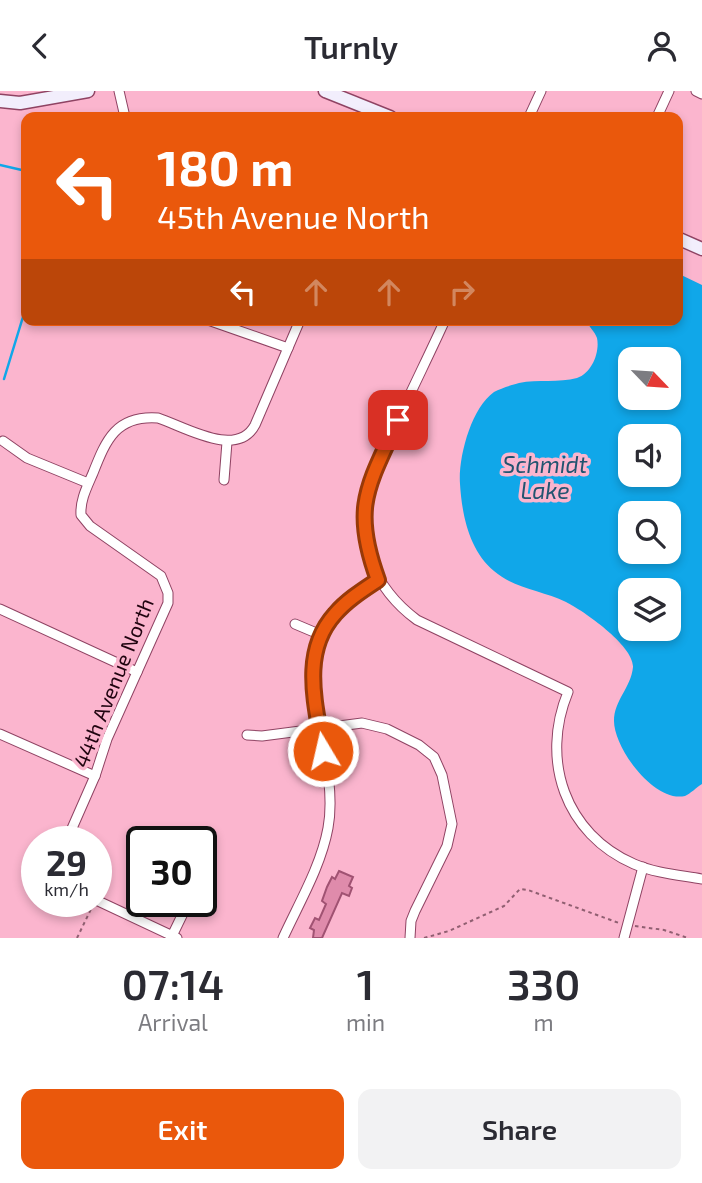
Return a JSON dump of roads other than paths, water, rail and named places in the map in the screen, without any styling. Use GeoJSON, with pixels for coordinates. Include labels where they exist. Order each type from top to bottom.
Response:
{"type":"FeatureCollection","features":[{"type":"Feature","properties":{"kind":"street"},"geometry":{"type":"LineString","coordinates":[[1,102],[33,101],[88,91]]}},
{"type":"Feature","properties":{"kind":"street"},"geometry":{"type":"LineString","coordinates":[[119,91],[124,112]]}},
{"type":"Feature","properties":{"kind":"street"},"geometry":{"type":"LineString","coordinates":[[325,91],[378,112]]}},
{"type":"Feature","properties":{"kind":"street"},"geometry":{"type":"LineString","coordinates":[[531,112],[541,91]]}},
{"type":"Feature","properties":{"kind":"street"},"geometry":{"type":"LineString","coordinates":[[659,112],[669,91]]}},
{"type":"Feature","properties":{"kind":"street"},"geometry":{"type":"LineString","coordinates":[[696,91],[702,94]]}},
{"type":"Feature","properties":{"kind":"street"},"geometry":{"type":"LineString","coordinates":[[683,241],[702,249]]}},
{"type":"Feature","properties":{"kind":"street"},"geometry":{"type":"LineString","coordinates":[[225,326],[288,348]]}},
{"type":"Feature","properties":{"kind":"street"},"geometry":{"type":"LineString","coordinates":[[224,480],[227,442],[239,440],[252,430],[297,326]]}},
{"type":"Feature","properties":{"kind":"street"},"geometry":{"type":"LineString","coordinates":[[442,326],[368,489],[363,526],[378,580],[403,610],[417,620],[568,692],[559,718],[557,765],[569,803],[584,826],[605,848],[643,867],[702,879]]}},
{"type":"Feature","properties":{"kind":"street","name":"44th Avenue North"},"geometry":{"type":"LineString","coordinates":[[73,826],[95,776],[107,739],[165,611],[168,593],[161,576],[155,570],[85,522],[80,508],[89,483],[106,441],[126,423],[135,419],[158,418],[227,442]]}},
{"type":"Feature","properties":{"kind":"street"},"geometry":{"type":"LineString","coordinates":[[3,441],[27,458],[89,483]]}},
{"type":"Feature","properties":{"kind":"street"},"geometry":{"type":"LineString","coordinates":[[283,938],[325,843],[328,826],[329,797],[312,674],[321,635],[333,615],[345,603],[378,580]]}},
{"type":"Feature","properties":{"kind":"street"},"geometry":{"type":"LineString","coordinates":[[0,609],[137,672]]}},
{"type":"Feature","properties":{"kind":"street"},"geometry":{"type":"LineString","coordinates":[[295,624],[321,635]]}},
{"type":"Feature","properties":{"kind":"street"},"geometry":{"type":"LineString","coordinates":[[247,735],[262,736],[350,723],[376,725],[427,751],[439,765],[451,813],[451,835],[411,921],[410,938]]}},
{"type":"Feature","properties":{"kind":"street"},"geometry":{"type":"LineString","coordinates":[[0,734],[95,776]]}},
{"type":"Feature","properties":{"kind":"street"},"geometry":{"type":"LineString","coordinates":[[624,938],[643,867]]}},
{"type":"Feature","properties":{"kind":"street"},"geometry":{"type":"LineString","coordinates":[[112,908],[175,937],[183,917]]}},
{"type":"Feature","properties":{"kind":"water","name":"Schmidt Lake"},"geometry":{"type":"Polygon","coordinates":[[[683,276],[702,285],[702,784],[685,796],[673,796],[649,782],[628,758],[621,745],[616,732],[615,714],[633,667],[625,649],[607,630],[574,607],[511,582],[494,571],[478,553],[468,531],[463,508],[461,461],[473,421],[486,399],[494,392],[519,383],[577,378],[591,367],[596,355],[597,338],[590,326],[683,326],[683,276]]]}},
{"type":"Feature","properties":{"kind":"waterway"},"geometry":{"type":"LineString","coordinates":[[0,165],[21,170]]}},
{"type":"Feature","properties":{"kind":"waterway"},"geometry":{"type":"LineString","coordinates":[[4,379],[21,323]]}}]}
